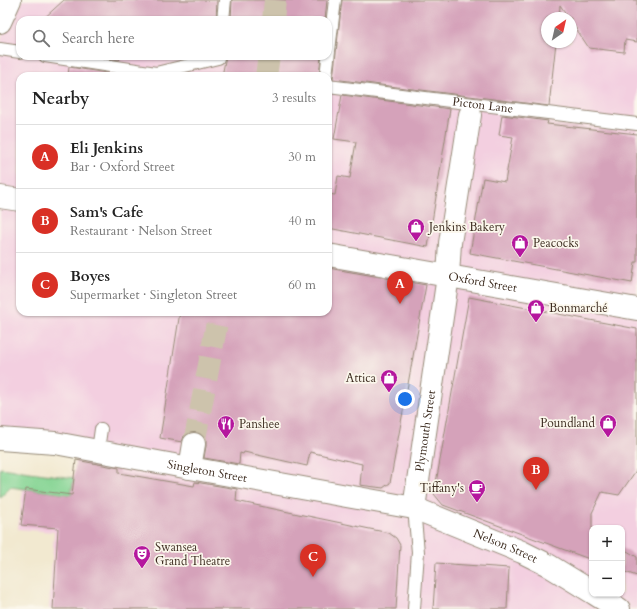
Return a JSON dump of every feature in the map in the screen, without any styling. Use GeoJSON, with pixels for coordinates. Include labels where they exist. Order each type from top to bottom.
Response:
{"type":"FeatureCollection","features":[{"type":"Feature","properties":{"kind":"street"},"geometry":{"type":"LineString","coordinates":[[0,22],[10,0]]}},
{"type":"Feature","properties":{"kind":"street","name":"Plymouth Street"},"geometry":{"type":"LineString","coordinates":[[414,508],[448,276],[450,243],[470,115]]}},
{"type":"Feature","properties":{"kind":"street"},"geometry":{"type":"LineString","coordinates":[[0,197],[16,199]]}},
{"type":"Feature","properties":{"kind":"street","name":"Oxford Street"},"geometry":{"type":"LineString","coordinates":[[332,256],[637,309]]}},
{"type":"Feature","properties":{"kind":"street","name":"Singleton Street"},"geometry":{"type":"LineString","coordinates":[[0,439],[55,443],[100,440],[190,468],[414,508]]}},
{"type":"Feature","properties":{"kind":"street"},"geometry":{"type":"LineString","coordinates":[[190,468],[194,444]]}},
{"type":"Feature","properties":{"kind":"street","name":"Nelson Street"},"geometry":{"type":"LineString","coordinates":[[414,508],[522,552],[548,565],[589,590]]}},
{"type":"Feature","properties":{"kind":"street"},"geometry":{"type":"LineString","coordinates":[[599,597],[615,608]]}},
{"type":"Feature","properties":{"kind":"lane"},"geometry":{"type":"LineString","coordinates":[[223,16],[225,0]]}},
{"type":"Feature","properties":{"kind":"lane"},"geometry":{"type":"LineString","coordinates":[[332,25],[335,0]]}},
{"type":"Feature","properties":{"kind":"lane"},"geometry":{"type":"LineString","coordinates":[[0,49],[16,51]]}},
{"type":"Feature","properties":{"kind":"lane"},"geometry":{"type":"LineString","coordinates":[[71,60],[149,72]]}},
{"type":"Feature","properties":{"kind":"lane"},"geometry":{"type":"LineString","coordinates":[[160,72],[210,60]]}},
{"type":"Feature","properties":{"kind":"lane"},"geometry":{"type":"LineString","coordinates":[[326,72],[328,60]]}},
{"type":"Feature","properties":{"kind":"lane","name":"Picton Lane"},"geometry":{"type":"LineString","coordinates":[[332,86],[637,124]]}},
{"type":"Feature","properties":{"kind":"lane","name":"Plymouth Street"},"geometry":{"type":"LineString","coordinates":[[414,508],[418,552],[414,609]]}},
{"type":"Feature","properties":{"kind":"shaded area"},"geometry":{"type":"Polygon","coordinates":[[[23,0],[637,0],[637,609],[49,609],[54,532],[18,529],[23,489],[71,495],[76,456],[0,432],[0,49],[2,36],[23,0]]]}},
{"type":"Feature","properties":{"kind":"green space"},"geometry":{"type":"Polygon","coordinates":[[[0,468],[74,478],[71,495],[10,487],[0,498],[0,468]]]}},
{"type":"Feature","properties":{"kind":"building"},"geometry":{"type":"Polygon","coordinates":[[[64,0],[217,0],[216,16],[46,16],[64,0]]]}},
{"type":"Feature","properties":{"kind":"building"},"geometry":{"type":"Polygon","coordinates":[[[232,0],[327,0],[325,16],[231,16],[232,0]]]}},
{"type":"Feature","properties":{"kind":"building"},"geometry":{"type":"Polygon","coordinates":[[[342,0],[637,0],[637,42],[625,40],[624,52],[589,48],[577,30],[577,12],[565,12],[560,5],[559,12],[541,12],[541,48],[555,48],[549,106],[333,79],[342,0]]]}},
{"type":"Feature","properties":{"kind":"building"},"geometry":{"type":"Polygon","coordinates":[[[225,60],[321,60],[319,72],[223,72],[225,60]]]}},
{"type":"Feature","properties":{"kind":"building"},"geometry":{"type":"Polygon","coordinates":[[[69,67],[101,72],[68,72],[69,67]]]}},
{"type":"Feature","properties":{"kind":"building"},"geometry":{"type":"Polygon","coordinates":[[[342,95],[450,109],[428,247],[332,229],[332,195],[335,195],[338,176],[350,178],[356,142],[334,139],[342,95]]]}},
{"type":"Feature","properties":{"kind":"building"},"geometry":{"type":"Polygon","coordinates":[[[502,115],[548,121],[547,124],[637,134],[637,262],[635,262],[632,283],[470,253],[483,178],[505,182],[513,137],[499,135],[502,115]]]}},
{"type":"Feature","properties":{"kind":"building"},"geometry":{"type":"Polygon","coordinates":[[[332,269],[426,285],[390,483],[383,488],[360,485],[362,464],[310,452],[307,466],[244,452],[243,454],[240,453],[239,464],[204,458],[206,440],[202,435],[196,432],[189,432],[184,436],[182,442],[160,438],[179,316],[332,316],[332,269]]]}},
{"type":"Feature","properties":{"kind":"building"},"geometry":{"type":"Polygon","coordinates":[[[469,297],[637,329],[637,469],[619,495],[602,492],[592,513],[592,525],[589,525],[589,559],[443,505],[434,494],[469,297]]]}},
{"type":"Feature","properties":{"kind":"building","name":"Swansea Grand Theatre"},"geometry":{"type":"Polygon","coordinates":[[[76,460],[119,468],[119,473],[194,486],[195,482],[237,489],[236,501],[389,533],[396,538],[400,545],[396,609],[53,609],[58,528],[21,525],[26,489],[72,495],[76,460]]]}},
{"type":"Feature","properties":{"kind":"building"},"geometry":{"type":"Polygon","coordinates":[[[625,550],[637,557],[637,576],[625,572],[625,550]]]}},
{"type":"Feature","properties":{"kind":"building"},"geometry":{"type":"Polygon","coordinates":[[[436,563],[509,568],[507,609],[433,609],[436,563]]]}},
{"type":"Feature","properties":{"kind":"tunnel"},"geometry":{"type":"LineString","coordinates":[[273,16],[275,0]]}},
{"type":"Feature","properties":{"kind":"tunnel"},"geometry":{"type":"LineString","coordinates":[[267,72],[268,60]]}},
{"type":"Feature","properties":{"kind":"tunnel"},"geometry":{"type":"LineString","coordinates":[[194,444],[218,316]]}},
{"type":"Feature","properties":{"kind":"place","name":"Jenkins Bakery"},"geometry":{"type":"Point","coordinates":[416,242]}},
{"type":"Feature","properties":{"kind":"place","name":"Peacocks"},"geometry":{"type":"Point","coordinates":[520,258]}},
{"type":"Feature","properties":{"kind":"place","name":"Eli Jenkins"},"geometry":{"type":"Point","coordinates":[400,304]}},
{"type":"Feature","properties":{"kind":"place","name":"Bonmarché"},"geometry":{"type":"Point","coordinates":[536,323]}},
{"type":"Feature","properties":{"kind":"place","name":"Attica"},"geometry":{"type":"Point","coordinates":[389,393]}},
{"type":"Feature","properties":{"kind":"place","name":"Poundland"},"geometry":{"type":"Point","coordinates":[608,438]}},
{"type":"Feature","properties":{"kind":"place","name":"Panshee"},"geometry":{"type":"Point","coordinates":[226,439]}},
{"type":"Feature","properties":{"kind":"place","name":"Sam's Cafe"},"geometry":{"type":"Point","coordinates":[536,490]}},
{"type":"Feature","properties":{"kind":"place","name":"Tiffany's"},"geometry":{"type":"Point","coordinates":[477,503]}},
{"type":"Feature","properties":{"kind":"place","name":"Swansea Grand Theatre"},"geometry":{"type":"Point","coordinates":[142,569]}},
{"type":"Feature","properties":{"kind":"place","name":"Boyes"},"geometry":{"type":"Point","coordinates":[313,577]}}]}
